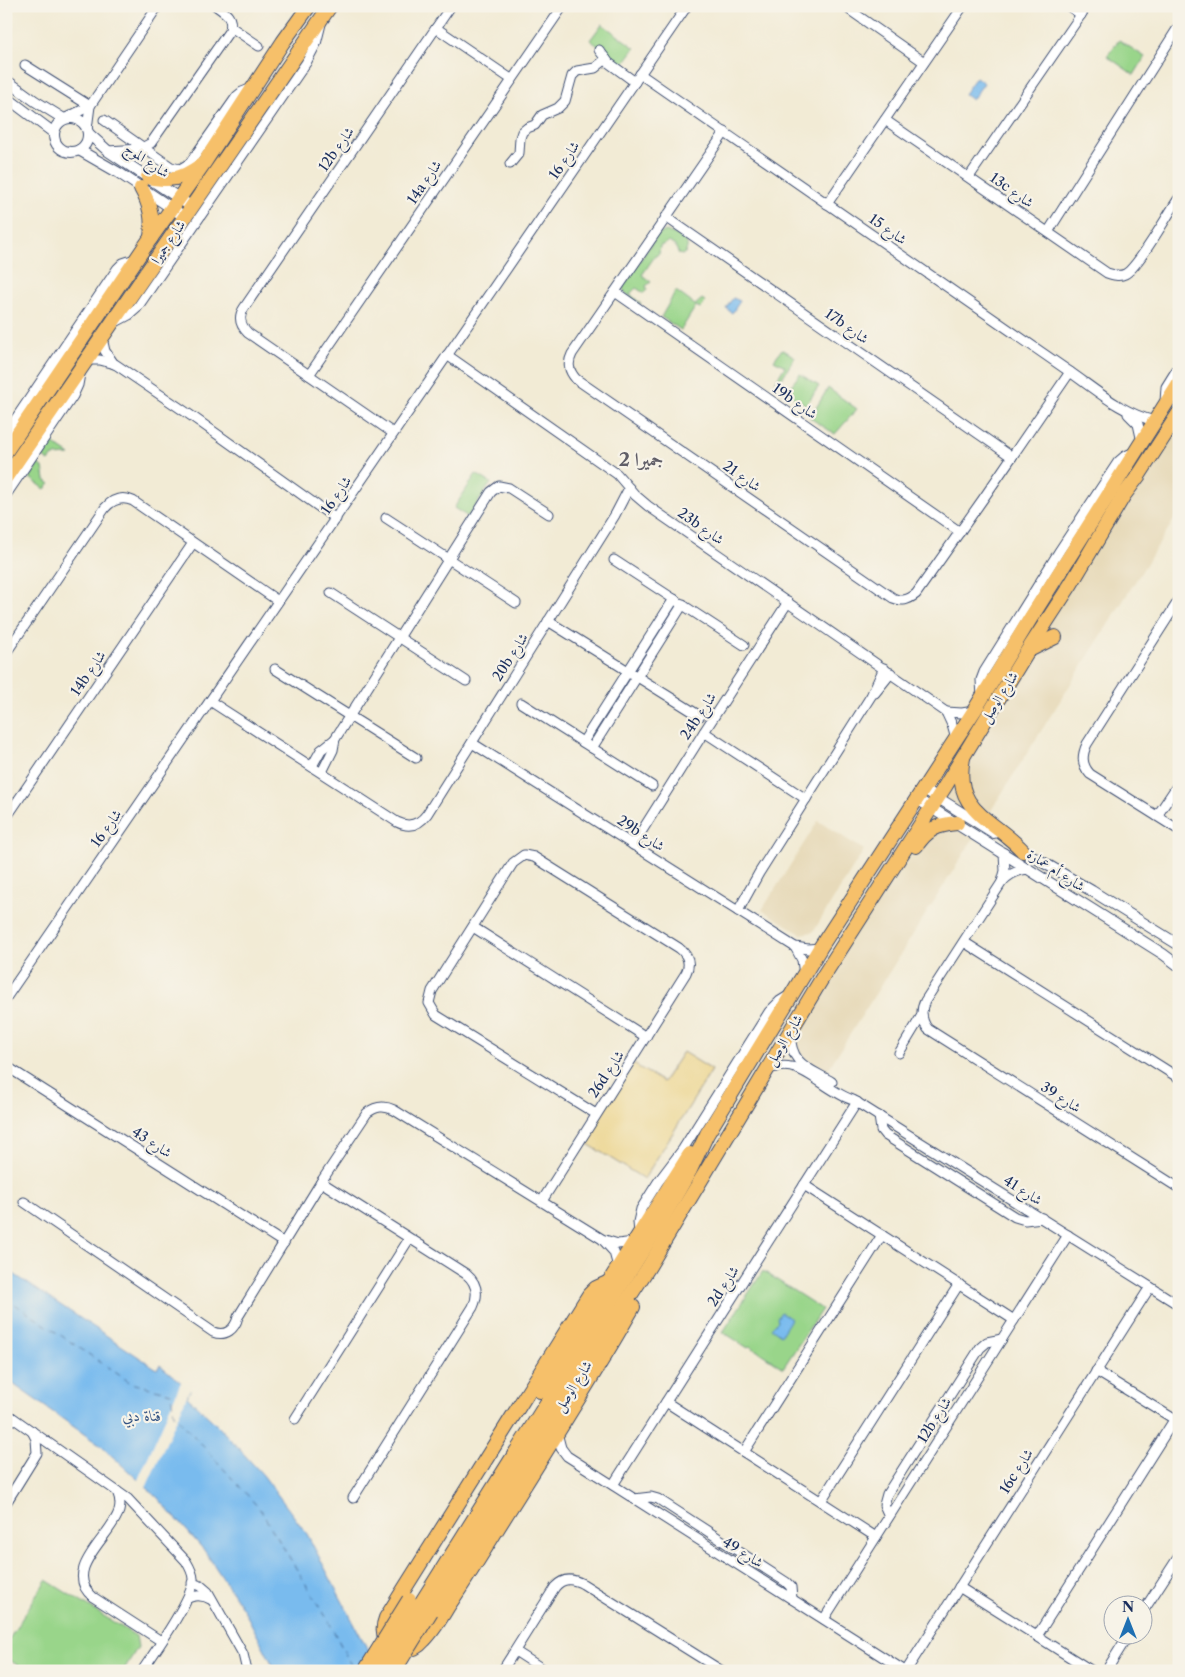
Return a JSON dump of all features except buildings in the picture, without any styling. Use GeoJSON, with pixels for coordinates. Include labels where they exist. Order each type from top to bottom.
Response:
{"type":"FeatureCollection","features":[{"type":"Feature","properties":{"kind":"main road","name":"شارع جميرا"},"geometry":{"type":"LineString","coordinates":[[6,451],[204,163],[283,42],[309,6]]}},
{"type":"Feature","properties":{"kind":"main road","name":"شارع جميرا"},"geometry":{"type":"LineString","coordinates":[[6,477],[330,6]]}},
{"type":"Feature","properties":{"kind":"main road"},"geometry":{"type":"LineString","coordinates":[[150,239],[152,212],[145,183],[174,180],[190,174],[204,163]]}},
{"type":"Feature","properties":{"kind":"main road","name":"شارع الوصل"},"geometry":{"type":"LineString","coordinates":[[379,1671],[658,1226],[690,1170],[707,1134],[820,948],[974,711],[1179,383]]}},
{"type":"Feature","properties":{"kind":"main road","name":"شارع الوصل"},"geometry":{"type":"LineString","coordinates":[[365,1671],[420,1605],[608,1330],[648,1268],[767,1069],[1071,584],[1124,495],[1179,413]]}},
{"type":"Feature","properties":{"kind":"main road"},"geometry":{"type":"LineString","coordinates":[[1124,495],[1130,479],[1156,437],[1155,421]]}},
{"type":"Feature","properties":{"kind":"main road"},"geometry":{"type":"LineString","coordinates":[[1028,650],[1055,637]]}},
{"type":"Feature","properties":{"kind":"main road"},"geometry":{"type":"LineString","coordinates":[[964,753],[962,781],[968,802],[977,814],[1009,836],[1023,850]]}},
{"type":"Feature","properties":{"kind":"main road"},"geometry":{"type":"LineString","coordinates":[[893,866],[895,848],[918,809],[916,805],[918,798]]}},
{"type":"Feature","properties":{"kind":"main road"},"geometry":{"type":"LineString","coordinates":[[893,866],[911,853],[922,836],[930,830],[940,825],[957,823]]}},
{"type":"Feature","properties":{"kind":"main road","name":"شارع الوصل"},"geometry":{"type":"LineString","coordinates":[[394,1671],[420,1605],[636,1237],[683,1164],[707,1134]]}},
{"type":"Feature","properties":{"kind":"main road"},"geometry":{"type":"LineString","coordinates":[[609,1282],[596,1288],[589,1295],[386,1618],[383,1634],[391,1645],[397,1649],[411,1650],[417,1647],[429,1635],[456,1595],[635,1303],[648,1268]]}},
{"type":"Feature","properties":{"kind":"street"},"geometry":{"type":"LineString","coordinates":[[54,133],[60,122],[90,106],[158,6]]}},
{"type":"Feature","properties":{"kind":"street"},"geometry":{"type":"LineString","coordinates":[[108,151],[131,150],[145,147],[151,143],[231,27],[230,18],[216,6]]}},
{"type":"Feature","properties":{"kind":"street","name":"12b شارع"},"geometry":{"type":"LineString","coordinates":[[309,375],[244,329],[240,318],[244,308],[451,6]]}},
{"type":"Feature","properties":{"kind":"street","name":"14a شارع"},"geometry":{"type":"LineString","coordinates":[[309,375],[563,6]]}},
{"type":"Feature","properties":{"kind":"street","name":"شارع 16"},"geometry":{"type":"LineString","coordinates":[[6,998],[688,6]]}},
{"type":"Feature","properties":{"kind":"street"},"geometry":{"type":"LineString","coordinates":[[844,6],[924,62]]}},
{"type":"Feature","properties":{"kind":"street"},"geometry":{"type":"LineString","coordinates":[[827,204],[964,6]]}},
{"type":"Feature","properties":{"kind":"street"},"geometry":{"type":"LineString","coordinates":[[1069,6],[1081,15]]}},
{"type":"Feature","properties":{"kind":"street"},"geometry":{"type":"LineString","coordinates":[[969,177],[1087,6]]}},
{"type":"Feature","properties":{"kind":"street"},"geometry":{"type":"LineString","coordinates":[[112,324],[129,315],[137,308],[306,63],[316,44],[322,18]]}},
{"type":"Feature","properties":{"kind":"street"},"geometry":{"type":"LineString","coordinates":[[1048,232],[1179,26]]}},
{"type":"Feature","properties":{"kind":"street"},"geometry":{"type":"LineString","coordinates":[[231,27],[259,46]]}},
{"type":"Feature","properties":{"kind":"street"},"geometry":{"type":"LineString","coordinates":[[436,28],[511,79]]}},
{"type":"Feature","properties":{"kind":"street"},"geometry":{"type":"LineString","coordinates":[[599,50],[613,66],[635,82]]}},
{"type":"Feature","properties":{"kind":"street"},"geometry":{"type":"LineString","coordinates":[[510,164],[519,152],[522,132],[535,125],[542,115],[558,108],[565,101],[572,76],[577,71],[595,68],[606,59]]}},
{"type":"Feature","properties":{"kind":"street"},"geometry":{"type":"LineString","coordinates":[[25,65],[90,106]]}},
{"type":"Feature","properties":{"kind":"street","name":"شارع 15"},"geometry":{"type":"LineString","coordinates":[[640,74],[1070,372],[1121,406],[1141,417],[1155,421]]}},
{"type":"Feature","properties":{"kind":"street"},"geometry":{"type":"LineString","coordinates":[[6,80],[35,101],[65,119],[76,118],[81,121],[88,131]]}},
{"type":"Feature","properties":{"kind":"street"},"geometry":{"type":"LineString","coordinates":[[104,120],[171,167],[184,168],[239,94],[254,87]]}},
{"type":"Feature","properties":{"kind":"street"},"geometry":{"type":"LineString","coordinates":[[6,97],[54,133],[56,142],[63,150],[68,152],[79,150],[86,143],[90,106]]}},
{"type":"Feature","properties":{"kind":"street","name":"13c شارع"},"geometry":{"type":"LineString","coordinates":[[884,120],[1107,273],[1113,275],[1126,274],[1137,263],[1179,198]]}},
{"type":"Feature","properties":{"kind":"street","name":"شارع الموج"},"geometry":{"type":"LineString","coordinates":[[88,131],[145,183],[189,212]]}},
{"type":"Feature","properties":{"kind":"street"},"geometry":{"type":"LineString","coordinates":[[614,292],[725,132]]}},
{"type":"Feature","properties":{"kind":"street","name":"شارع الموج"},"geometry":{"type":"LineString","coordinates":[[79,150],[145,183]]}},
{"type":"Feature","properties":{"kind":"street","name":"17b شارع"},"geometry":{"type":"LineString","coordinates":[[666,217],[1012,457]]}},
{"type":"Feature","properties":{"kind":"street"},"geometry":{"type":"LineString","coordinates":[[6,434],[117,269],[124,263],[138,258]]}},
{"type":"Feature","properties":{"kind":"street","name":"شارع 21"},"geometry":{"type":"LineString","coordinates":[[614,292],[572,354],[568,366],[576,379],[893,598],[907,600],[916,594],[960,532]]}},
{"type":"Feature","properties":{"kind":"street","name":"19b شارع"},"geometry":{"type":"LineString","coordinates":[[614,292],[960,532]]}},
{"type":"Feature","properties":{"kind":"street"},"geometry":{"type":"LineString","coordinates":[[102,338],[106,351],[115,364]]}},
{"type":"Feature","properties":{"kind":"street","name":"23b شارع"},"geometry":{"type":"LineString","coordinates":[[447,355],[617,474],[648,506],[946,712]]}},
{"type":"Feature","properties":{"kind":"street"},"geometry":{"type":"LineString","coordinates":[[6,495],[74,396],[83,364],[100,360],[115,364],[336,519]]}},
{"type":"Feature","properties":{"kind":"street","name":"شارع الوصل"},"geometry":{"type":"LineString","coordinates":[[1165,406],[1166,387],[1179,366]]}},
{"type":"Feature","properties":{"kind":"street"},"geometry":{"type":"LineString","coordinates":[[960,532],[1070,372]]}},
{"type":"Feature","properties":{"kind":"street"},"geometry":{"type":"LineString","coordinates":[[309,375],[394,433]]}},
{"type":"Feature","properties":{"kind":"street","name":"شارع 15"},"geometry":{"type":"LineString","coordinates":[[1121,406],[1138,424],[1139,446]]}},
{"type":"Feature","properties":{"kind":"street"},"geometry":{"type":"LineString","coordinates":[[312,766],[321,750],[335,739],[491,492],[499,486],[509,488],[549,514]]}},
{"type":"Feature","properties":{"kind":"street","name":"20b شارع"},"geometry":{"type":"LineString","coordinates":[[322,772],[404,825],[410,826],[423,820],[632,491]]}},
{"type":"Feature","properties":{"kind":"street"},"geometry":{"type":"LineString","coordinates":[[6,653],[105,508],[115,500],[126,498],[133,501],[278,601]]}},
{"type":"Feature","properties":{"kind":"street"},"geometry":{"type":"LineString","coordinates":[[386,518],[516,602]]}},
{"type":"Feature","properties":{"kind":"street","name":"14b شارع"},"geometry":{"type":"LineString","coordinates":[[6,818],[193,543]]}},
{"type":"Feature","properties":{"kind":"street"},"geometry":{"type":"LineString","coordinates":[[614,560],[744,644]]}},
{"type":"Feature","properties":{"kind":"street"},"geometry":{"type":"LineString","coordinates":[[330,593],[466,681]]}},
{"type":"Feature","properties":{"kind":"street"},"geometry":{"type":"LineString","coordinates":[[583,742],[674,599]]}},
{"type":"Feature","properties":{"kind":"street"},"geometry":{"type":"LineString","coordinates":[[1179,600],[1087,744],[1083,754],[1084,765],[1090,774],[1179,830]]}},
{"type":"Feature","properties":{"kind":"street","name":"24b شارع"},"geometry":{"type":"LineString","coordinates":[[633,845],[788,602]]}},
{"type":"Feature","properties":{"kind":"street"},"geometry":{"type":"LineString","coordinates":[[592,748],[683,604]]}},
{"type":"Feature","properties":{"kind":"street"},"geometry":{"type":"LineString","coordinates":[[548,621],[700,716]]}},
{"type":"Feature","properties":{"kind":"street"},"geometry":{"type":"LineString","coordinates":[[275,669],[416,758]]}},
{"type":"Feature","properties":{"kind":"street"},"geometry":{"type":"LineString","coordinates":[[735,909],[888,671]]}},
{"type":"Feature","properties":{"kind":"street"},"geometry":{"type":"LineString","coordinates":[[210,701],[322,772],[334,750],[335,739]]}},
{"type":"Feature","properties":{"kind":"street"},"geometry":{"type":"LineString","coordinates":[[521,703],[652,786]]}},
{"type":"Feature","properties":{"kind":"street"},"geometry":{"type":"LineString","coordinates":[[956,739],[946,712],[962,713],[974,711]]}},
{"type":"Feature","properties":{"kind":"street"},"geometry":{"type":"LineString","coordinates":[[704,732],[806,798]]}},
{"type":"Feature","properties":{"kind":"street","name":"29b شارع"},"geometry":{"type":"LineString","coordinates":[[472,743],[795,947],[820,948]]}},
{"type":"Feature","properties":{"kind":"street"},"geometry":{"type":"LineString","coordinates":[[1158,816],[1179,783]]}},
{"type":"Feature","properties":{"kind":"street","name":"شارع أم عمارة"},"geometry":{"type":"LineString","coordinates":[[918,798],[934,803],[1023,850],[1179,945]]}},
{"type":"Feature","properties":{"kind":"street","name":"شارع أم عمارة"},"geometry":{"type":"LineString","coordinates":[[934,803],[957,823],[1179,966]]}},
{"type":"Feature","properties":{"kind":"street"},"geometry":{"type":"LineString","coordinates":[[1002,882],[1005,871],[1004,853]]}},
{"type":"Feature","properties":{"kind":"street","name":"26d شارع"},"geometry":{"type":"LineString","coordinates":[[472,927],[513,863],[524,855],[534,857],[656,933],[683,952],[688,960],[686,973],[542,1200]]}},
{"type":"Feature","properties":{"kind":"street"},"geometry":{"type":"LineString","coordinates":[[898,1052],[922,1015],[925,1001],[1002,882],[1011,874],[1029,869]]}},
{"type":"Feature","properties":{"kind":"street"},"geometry":{"type":"LineString","coordinates":[[596,1114],[436,1015],[430,1007],[430,994],[472,927],[646,1037]]}},
{"type":"Feature","properties":{"kind":"street"},"geometry":{"type":"LineString","coordinates":[[964,942],[1179,1078]]}},
{"type":"Feature","properties":{"kind":"street"},"geometry":{"type":"LineString","coordinates":[[795,947],[802,960],[804,974]]}},
{"type":"Feature","properties":{"kind":"street","name":"شارع الوصل"},"geometry":{"type":"LineString","coordinates":[[636,1237],[639,1213],[658,1182],[680,1155],[769,1012],[780,1001],[793,993]]}},
{"type":"Feature","properties":{"kind":"street","name":"شارع 39"},"geometry":{"type":"LineString","coordinates":[[922,1015],[924,1024],[928,1029],[1179,1188]]}},
{"type":"Feature","properties":{"kind":"street","name":"شارع 41"},"geometry":{"type":"LineString","coordinates":[[790,1032],[795,1058],[843,1090],[855,1101],[1179,1305]]}},
{"type":"Feature","properties":{"kind":"street","name":"شارع 43"},"geometry":{"type":"LineString","coordinates":[[6,1066],[284,1242]]}},
{"type":"Feature","properties":{"kind":"street","name":"شارع 41"},"geometry":{"type":"LineString","coordinates":[[767,1069],[782,1066],[795,1068],[843,1097],[855,1101]]}},
{"type":"Feature","properties":{"kind":"street","name":"2d شارع"},"geometry":{"type":"LineString","coordinates":[[613,1485],[804,1185],[855,1101]]}},
{"type":"Feature","properties":{"kind":"street"},"geometry":{"type":"LineString","coordinates":[[24,1202],[208,1328],[226,1326],[238,1317],[321,1182],[367,1113],[377,1107],[389,1107],[542,1200],[602,1239],[614,1252],[618,1267]]}},
{"type":"Feature","properties":{"kind":"street"},"geometry":{"type":"LineString","coordinates":[[879,1116],[881,1130],[885,1135],[1014,1218],[1025,1220],[1042,1218]]}},
{"type":"Feature","properties":{"kind":"street"},"geometry":{"type":"LineString","coordinates":[[321,1182],[466,1274],[474,1282],[477,1294],[473,1307],[353,1498]]}},
{"type":"Feature","properties":{"kind":"street"},"geometry":{"type":"LineString","coordinates":[[804,1185],[1014,1320]]}},
{"type":"Feature","properties":{"kind":"street"},"geometry":{"type":"LineString","coordinates":[[744,1452],[882,1235]]}},
{"type":"Feature","properties":{"kind":"street","name":"12b شارع"},"geometry":{"type":"LineString","coordinates":[[824,1619],[1068,1235]]}},
{"type":"Feature","properties":{"kind":"street"},"geometry":{"type":"LineString","coordinates":[[602,1239],[618,1244],[636,1237]]}},
{"type":"Feature","properties":{"kind":"street"},"geometry":{"type":"LineString","coordinates":[[296,1419],[409,1239]]}},
{"type":"Feature","properties":{"kind":"street"},"geometry":{"type":"LineString","coordinates":[[821,1501],[959,1284]]}},
{"type":"Feature","properties":{"kind":"street","name":"16c شارع"},"geometry":{"type":"LineString","coordinates":[[905,1671],[1150,1287]]}},
{"type":"Feature","properties":{"kind":"street"},"geometry":{"type":"LineString","coordinates":[[889,1516],[884,1505],[886,1494],[980,1348],[987,1342],[1002,1338]]}},
{"type":"Feature","properties":{"kind":"street"},"geometry":{"type":"LineString","coordinates":[[1037,1636],[1176,1421],[1096,1371]]}},
{"type":"Feature","properties":{"kind":"street"},"geometry":{"type":"LineString","coordinates":[[666,1402],[876,1537]]}},
{"type":"Feature","properties":{"kind":"street"},"geometry":{"type":"LineString","coordinates":[[6,1413],[137,1507],[186,1561],[192,1573],[192,1583],[188,1598],[142,1671]]}},
{"type":"Feature","properties":{"kind":"street"},"geometry":{"type":"LineString","coordinates":[[32,1431],[36,1439],[37,1453]]}},
{"type":"Feature","properties":{"kind":"street"},"geometry":{"type":"LineString","coordinates":[[557,1433],[559,1444],[567,1456]]}},
{"type":"Feature","properties":{"kind":"street"},"geometry":{"type":"LineString","coordinates":[[6,1503],[37,1453],[44,1449],[57,1448]]}},
{"type":"Feature","properties":{"kind":"street"},"geometry":{"type":"LineString","coordinates":[[542,1456],[553,1454],[567,1456]]}},
{"type":"Feature","properties":{"kind":"street","name":"شارع 49"},"geometry":{"type":"LineString","coordinates":[[567,1456],[905,1671]]}},
{"type":"Feature","properties":{"kind":"street"},"geometry":{"type":"LineString","coordinates":[[117,1491],[120,1502],[118,1513],[86,1562],[82,1578],[85,1588],[93,1596],[161,1640]]}},
{"type":"Feature","properties":{"kind":"street"},"geometry":{"type":"LineString","coordinates":[[118,1513],[127,1508],[137,1507]]}},
{"type":"Feature","properties":{"kind":"street"},"geometry":{"type":"LineString","coordinates":[[1152,1598],[1179,1556]]}},
{"type":"Feature","properties":{"kind":"street"},"geometry":{"type":"LineString","coordinates":[[502,1671],[555,1587],[559,1582],[565,1580],[578,1581],[722,1671]]}},
{"type":"Feature","properties":{"kind":"street"},"geometry":{"type":"LineString","coordinates":[[192,1583],[205,1588],[243,1654],[247,1671]]}},
{"type":"Feature","properties":{"kind":"street"},"geometry":{"type":"LineString","coordinates":[[959,1587],[1092,1671]]}},
{"type":"Feature","properties":{"kind":"street"},"geometry":{"type":"LineString","coordinates":[[188,1598],[195,1595],[212,1600]]}},
{"type":"Feature","properties":{"kind":"street"},"geometry":{"type":"LineString","coordinates":[[1106,1671],[1123,1644]]}},
{"type":"Feature","properties":{"kind":"street"},"geometry":{"type":"LineString","coordinates":[[515,1651],[546,1671]]}},
{"type":"Feature","properties":{"kind":"shaded area"},"geometry":{"type":"Polygon","coordinates":[[[1179,412],[1179,512],[825,1074],[792,1047],[786,1037],[915,838],[960,777],[964,753],[1179,412]]]}},
{"type":"Feature","properties":{"kind":"shaded area"},"geometry":{"type":"Polygon","coordinates":[[[818,821],[864,850],[813,932],[801,934],[762,910],[818,821]]]}},
{"type":"Feature","properties":{"kind":"green space"},"geometry":{"type":"Polygon","coordinates":[[[602,24],[635,48],[623,64],[590,40],[602,24]]]}},
{"type":"Feature","properties":{"kind":"green space"},"geometry":{"type":"Polygon","coordinates":[[[1119,40],[1145,57],[1134,75],[1107,56],[1119,40]]]}},
{"type":"Feature","properties":{"kind":"green space"},"geometry":{"type":"Polygon","coordinates":[[[666,231],[684,239],[687,245],[686,252],[682,255],[679,254],[675,246],[669,242],[660,246],[659,254],[655,256],[642,275],[651,282],[646,286],[647,289],[644,293],[636,288],[630,294],[641,305],[624,292],[623,287],[657,235],[666,231]]]}},
{"type":"Feature","properties":{"kind":"green space"},"geometry":{"type":"Polygon","coordinates":[[[676,291],[695,305],[702,299],[706,302],[700,308],[696,306],[681,330],[661,317],[676,291]]]}},
{"type":"Feature","properties":{"kind":"green space"},"geometry":{"type":"Polygon","coordinates":[[[782,349],[795,357],[777,386],[776,381],[785,366],[774,360],[782,349]]]}},
{"type":"Feature","properties":{"kind":"green space"},"geometry":{"type":"Polygon","coordinates":[[[800,374],[819,386],[806,405],[786,392],[800,374]]]}},
{"type":"Feature","properties":{"kind":"green space"},"geometry":{"type":"Polygon","coordinates":[[[828,388],[857,409],[835,434],[810,418],[828,388]]]}},
{"type":"Feature","properties":{"kind":"green space"},"geometry":{"type":"Polygon","coordinates":[[[52,443],[70,455],[53,456],[49,461],[43,457],[52,443]]]}},
{"type":"Feature","properties":{"kind":"green space"},"geometry":{"type":"Polygon","coordinates":[[[38,464],[43,467],[45,480],[50,484],[45,489],[30,478],[38,464]]]}},
{"type":"Feature","properties":{"kind":"green space"},"geometry":{"type":"Polygon","coordinates":[[[476,474],[491,483],[468,517],[454,508],[476,474]]]}},
{"type":"Feature","properties":{"kind":"green space"},"geometry":{"type":"Polygon","coordinates":[[[763,1271],[822,1309],[783,1368],[750,1346],[748,1348],[723,1332],[763,1271]]]}},
{"type":"Feature","properties":{"kind":"green space"},"geometry":{"type":"Polygon","coordinates":[[[46,1580],[136,1636],[138,1647],[123,1671],[27,1671],[6,1658],[6,1644],[46,1580]]]}},
{"type":"Feature","properties":{"kind":"sand"},"geometry":{"type":"Polygon","coordinates":[[[683,1052],[712,1070],[644,1179],[583,1141],[632,1063],[663,1082],[683,1052]]]}},
{"type":"Feature","properties":{"kind":"water"},"geometry":{"type":"Polygon","coordinates":[[[976,77],[984,83],[972,100],[964,94],[976,77]]]}},
{"type":"Feature","properties":{"kind":"water"},"geometry":{"type":"Polygon","coordinates":[[[733,298],[740,301],[732,313],[726,308],[733,298]]]}},
{"type":"Feature","properties":{"kind":"water","name":"قناة دبي"},"geometry":{"type":"Polygon","coordinates":[[[6,1269],[157,1369],[160,1365],[190,1390],[187,1397],[217,1425],[263,1475],[307,1534],[379,1671],[276,1671],[244,1610],[204,1550],[158,1498],[101,1446],[6,1379],[6,1269]]]}},
{"type":"Feature","properties":{"kind":"water"},"geometry":{"type":"Polygon","coordinates":[[[781,1312],[791,1319],[781,1335],[771,1328],[778,1321],[777,1318],[781,1312]]]}},
{"type":"Feature","properties":{"kind":"pier"},"geometry":{"type":"Polygon","coordinates":[[[182,1380],[191,1387],[145,1490],[137,1482],[182,1380]]]}},
{"type":"Feature","properties":{"kind":"ferry route"},"geometry":{"type":"LineString","coordinates":[[6,1298],[131,1383],[171,1393],[174,1414],[259,1508],[328,1620],[354,1671]]}},
{"type":"Feature","properties":{"kind":"district","name":"جميرا 2"},"geometry":{"type":"Point","coordinates":[641,459]}}]}
